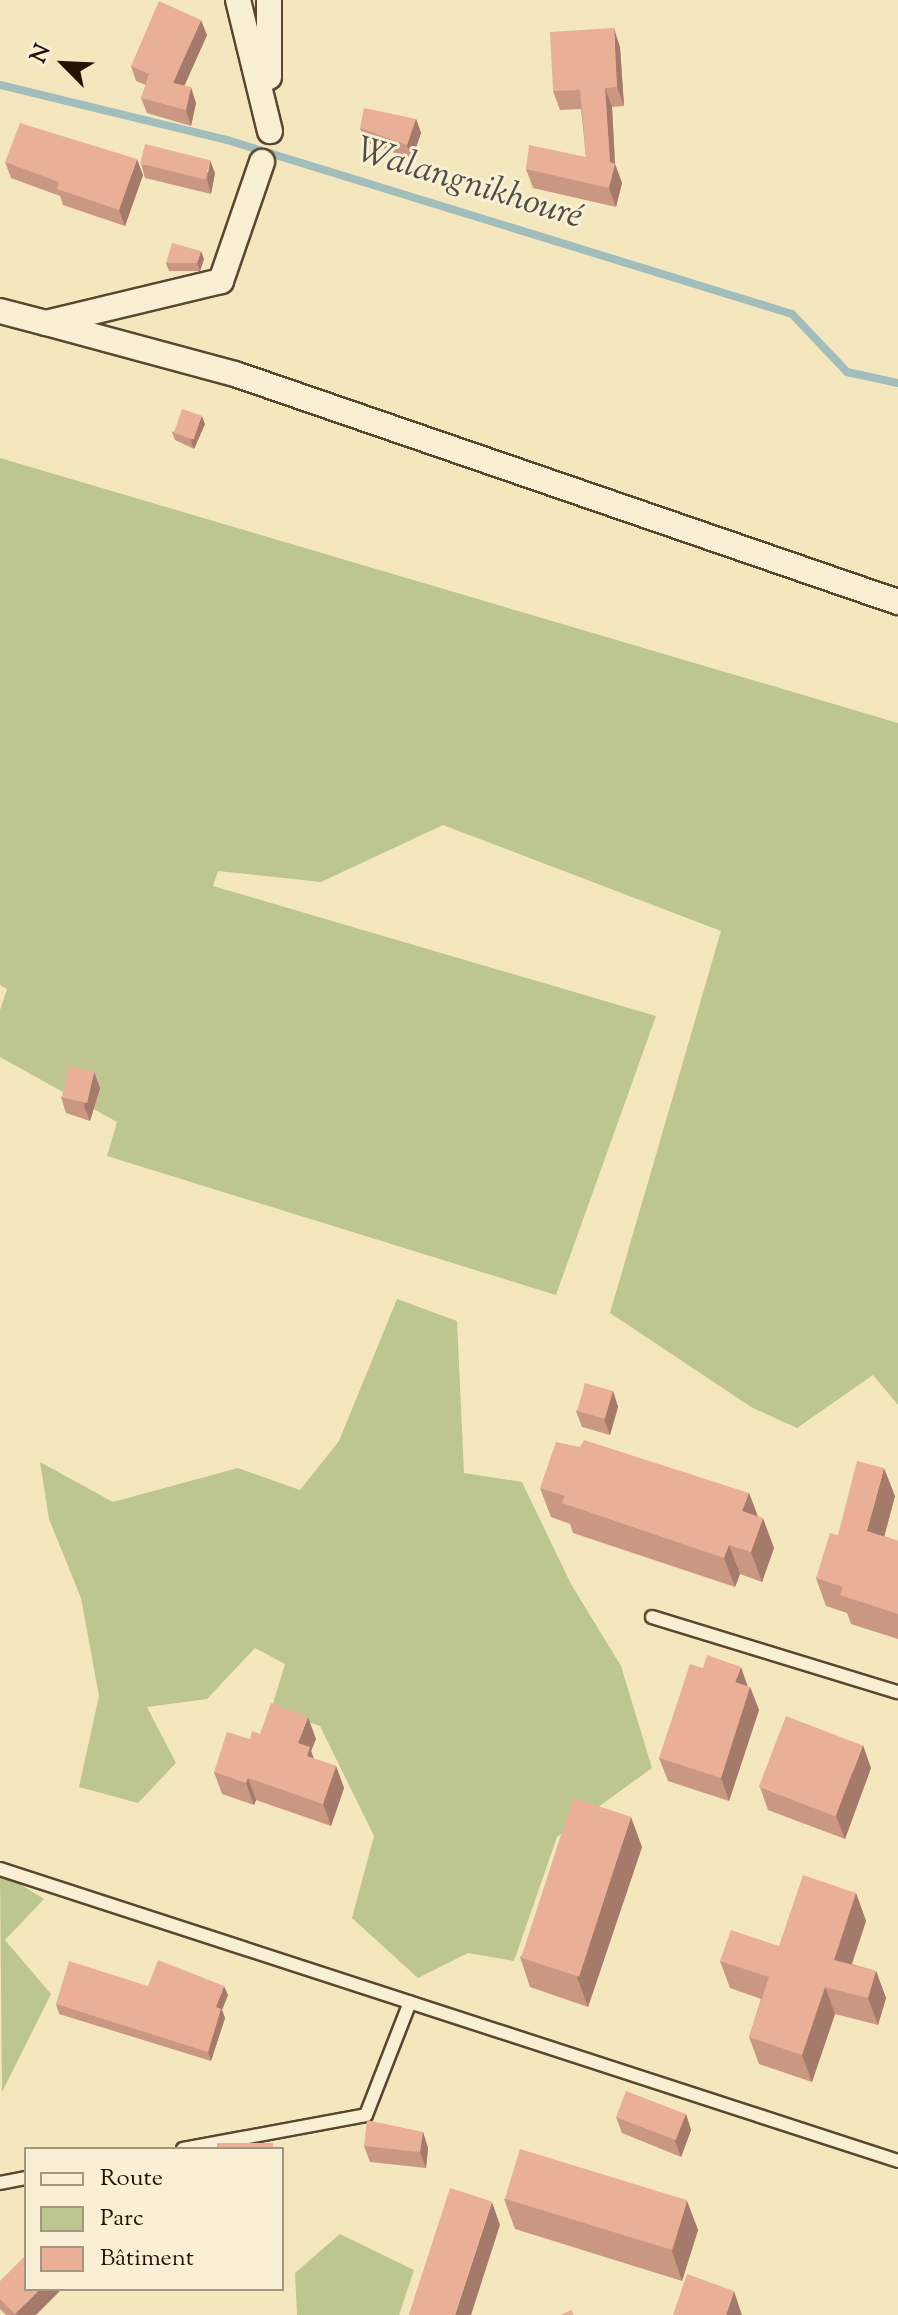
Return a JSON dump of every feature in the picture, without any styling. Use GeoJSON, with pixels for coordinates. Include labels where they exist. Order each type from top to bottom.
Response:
{"type":"FeatureCollection","features":[{"type":"Feature","properties":{"kind":"street"},"geometry":{"type":"LineString","coordinates":[[238,0],[270,131],[269,0]]}},
{"type":"Feature","properties":{"kind":"street"},"geometry":{"type":"LineString","coordinates":[[46,323],[221,281],[262,162]]}},
{"type":"Feature","properties":{"kind":"street"},"geometry":{"type":"LineString","coordinates":[[0,311],[235,374],[898,602]]}},
{"type":"Feature","properties":{"kind":"lane"},"geometry":{"type":"LineString","coordinates":[[652,1617],[898,1692]]}},
{"type":"Feature","properties":{"kind":"lane"},"geometry":{"type":"LineString","coordinates":[[0,1869],[898,2161]]}},
{"type":"Feature","properties":{"kind":"lane"},"geometry":{"type":"LineString","coordinates":[[194,2147],[366,2115],[410,2002]]}},
{"type":"Feature","properties":{"kind":"lane"},"geometry":{"type":"LineString","coordinates":[[0,2183],[24,2178]]}},
{"type":"Feature","properties":{"kind":"green space"},"geometry":{"type":"Polygon","coordinates":[[[0,458],[898,723],[898,1405],[873,1375],[797,1428],[751,1407],[610,1313],[721,931],[443,825],[321,882],[218,871],[213,886],[656,1016],[556,1295],[107,1156],[117,1122],[0,1057],[0,1010],[7,989],[0,985],[0,458]]]}},
{"type":"Feature","properties":{"kind":"green space"},"geometry":{"type":"Polygon","coordinates":[[[397,1299],[457,1321],[464,1473],[522,1482],[571,1584],[621,1666],[652,1768],[557,1837],[514,1961],[468,1953],[418,1978],[352,1918],[374,1836],[320,1726],[271,1710],[285,1664],[255,1648],[207,1699],[147,1707],[176,1763],[138,1803],[79,1787],[99,1696],[81,1598],[49,1519],[40,1462],[113,1502],[238,1468],[300,1490],[339,1441],[397,1299]]]}},
{"type":"Feature","properties":{"kind":"green space"},"geometry":{"type":"Polygon","coordinates":[[[0,1872],[44,1899],[5,1940],[51,1994],[2,2092],[0,1872]]]}},
{"type":"Feature","properties":{"kind":"green space"},"geometry":{"type":"Polygon","coordinates":[[[340,2234],[414,2270],[399,2315],[297,2315],[295,2273],[340,2234]]]}},
{"type":"Feature","properties":{"kind":"building"},"geometry":{"type":"Polygon","coordinates":[[[159,1],[201,20],[173,83],[191,87],[186,110],[141,98],[149,74],[131,66],[159,1]]]}},
{"type":"Feature","properties":{"kind":"building"},"geometry":{"type":"Polygon","coordinates":[[[614,28],[617,87],[605,88],[610,162],[615,164],[609,188],[526,169],[529,145],[586,157],[580,90],[553,91],[550,32],[614,28]]]}},
{"type":"Feature","properties":{"kind":"building"},"geometry":{"type":"Polygon","coordinates":[[[364,108],[416,119],[407,145],[360,128],[364,108]]]}},
{"type":"Feature","properties":{"kind":"building"},"geometry":{"type":"Polygon","coordinates":[[[20,123],[137,159],[119,210],[57,189],[59,182],[5,162],[20,123]]]}},
{"type":"Feature","properties":{"kind":"building"},"geometry":{"type":"Polygon","coordinates":[[[145,144],[210,160],[205,180],[140,163],[145,144]]]}},
{"type":"Feature","properties":{"kind":"building"},"geometry":{"type":"Polygon","coordinates":[[[172,243],[201,251],[197,263],[166,263],[172,243]]]}},
{"type":"Feature","properties":{"kind":"building"},"geometry":{"type":"Polygon","coordinates":[[[182,409],[202,416],[194,439],[174,433],[182,409]]]}},
{"type":"Feature","properties":{"kind":"building"},"geometry":{"type":"Polygon","coordinates":[[[69,1066],[94,1072],[87,1103],[62,1097],[69,1066]]]}},
{"type":"Feature","properties":{"kind":"building"},"geometry":{"type":"Polygon","coordinates":[[[585,1383],[613,1391],[605,1419],[577,1411],[585,1383]]]}},
{"type":"Feature","properties":{"kind":"building"},"geometry":{"type":"Polygon","coordinates":[[[584,1440],[749,1493],[742,1511],[763,1518],[751,1552],[729,1545],[724,1558],[562,1503],[565,1496],[540,1488],[556,1442],[580,1447],[584,1440]]]}},
{"type":"Feature","properties":{"kind":"building"},"geometry":{"type":"Polygon","coordinates":[[[857,1461],[884,1468],[867,1531],[898,1541],[898,1614],[840,1595],[843,1587],[816,1578],[830,1533],[838,1535],[857,1461]]]}},
{"type":"Feature","properties":{"kind":"building"},"geometry":{"type":"Polygon","coordinates":[[[707,1655],[741,1667],[735,1682],[750,1687],[721,1778],[659,1758],[690,1664],[703,1668],[707,1655]]]}},
{"type":"Feature","properties":{"kind":"building"},"geometry":{"type":"Polygon","coordinates":[[[271,1703],[308,1717],[298,1743],[310,1747],[307,1756],[336,1766],[323,1804],[248,1778],[246,1783],[214,1772],[227,1732],[250,1739],[252,1731],[260,1734],[271,1703]]]}},
{"type":"Feature","properties":{"kind":"building"},"geometry":{"type":"Polygon","coordinates":[[[786,1716],[863,1745],[835,1816],[759,1787],[786,1716]]]}},
{"type":"Feature","properties":{"kind":"building"},"geometry":{"type":"Polygon","coordinates":[[[573,1798],[631,1817],[579,1977],[521,1958],[573,1798]]]}},
{"type":"Feature","properties":{"kind":"building"},"geometry":{"type":"Polygon","coordinates":[[[803,1875],[856,1893],[834,1960],[876,1971],[868,1998],[825,1987],[802,2055],[749,2037],[769,1977],[720,1961],[731,1930],[779,1946],[803,1875]]]}},
{"type":"Feature","properties":{"kind":"building"},"geometry":{"type":"Polygon","coordinates":[[[158,1960],[224,1986],[216,2007],[221,2009],[208,2052],[56,2004],[69,1961],[148,1986],[158,1960]]]}},
{"type":"Feature","properties":{"kind":"building"},"geometry":{"type":"Polygon","coordinates":[[[626,2091],[686,2114],[676,2140],[616,2117],[626,2091]]]}},
{"type":"Feature","properties":{"kind":"building"},"geometry":{"type":"Polygon","coordinates":[[[367,2120],[423,2132],[420,2152],[364,2146],[367,2120]]]}},
{"type":"Feature","properties":{"kind":"building"},"geometry":{"type":"Polygon","coordinates":[[[217,2143],[273,2143],[273,2147],[217,2147],[217,2143]]]}},
{"type":"Feature","properties":{"kind":"building"},"geometry":{"type":"Polygon","coordinates":[[[520,2149],[687,2200],[672,2250],[505,2199],[520,2149]]]}},
{"type":"Feature","properties":{"kind":"building"},"geometry":{"type":"Polygon","coordinates":[[[450,2188],[492,2202],[455,2315],[409,2315],[450,2188]]]}},
{"type":"Feature","properties":{"kind":"building"},"geometry":{"type":"Polygon","coordinates":[[[24,2257],[24,2291],[38,2291],[15,2314],[0,2299],[0,2281],[24,2257]]]}},
{"type":"Feature","properties":{"kind":"building"},"geometry":{"type":"Polygon","coordinates":[[[687,2274],[734,2291],[726,2315],[673,2315],[687,2274]]]}},
{"type":"Feature","properties":{"kind":"waterway","name":"Walangnikhouré"},"geometry":{"type":"LineString","coordinates":[[0,85],[227,140],[792,314],[847,372],[898,383]]}}]}
